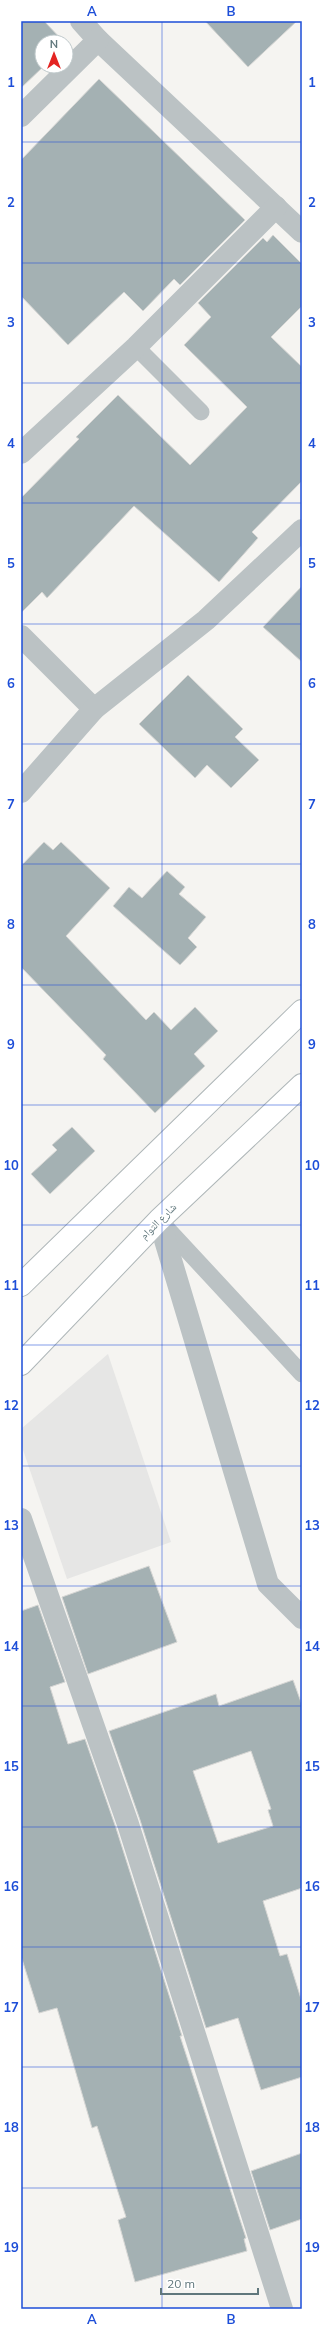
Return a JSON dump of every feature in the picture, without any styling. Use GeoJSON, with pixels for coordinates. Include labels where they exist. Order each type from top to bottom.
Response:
{"type":"FeatureCollection","features":[{"type":"Feature","properties":{"kind":"main road"},"geometry":{"type":"LineString","coordinates":[[21,1285],[302,1011]]}},
{"type":"Feature","properties":{"kind":"main road","name":"شارع التوام"},"geometry":{"type":"LineString","coordinates":[[21,1364],[159,1220],[302,1086]]}},
{"type":"Feature","properties":{"kind":"street"},"geometry":{"type":"LineString","coordinates":[[81,21],[98,40],[302,232]]}},
{"type":"Feature","properties":{"kind":"street"},"geometry":{"type":"LineString","coordinates":[[21,116],[98,40]]}},
{"type":"Feature","properties":{"kind":"street"},"geometry":{"type":"LineString","coordinates":[[21,453],[136,347],[276,207]]}},
{"type":"Feature","properties":{"kind":"street"},"geometry":{"type":"LineString","coordinates":[[21,792],[94,709],[206,620],[302,530]]}},
{"type":"Feature","properties":{"kind":"street"},"geometry":{"type":"LineString","coordinates":[[21,636],[94,709]]}},
{"type":"Feature","properties":{"kind":"street"},"geometry":{"type":"LineString","coordinates":[[159,1220],[268,1584],[302,1618]]}},
{"type":"Feature","properties":{"kind":"street"},"geometry":{"type":"LineString","coordinates":[[21,1519],[128,1824],[282,2309]]}},
{"type":"Feature","properties":{"kind":"lane"},"geometry":{"type":"LineString","coordinates":[[136,347],[201,412]]}},
{"type":"Feature","properties":{"kind":"lane"},"geometry":{"type":"LineString","coordinates":[[159,1220],[302,1374]]}},
{"type":"Feature","properties":{"kind":"shaded area"},"geometry":{"type":"Polygon","coordinates":[[[108,1354],[171,1542],[67,1579],[21,1444],[21,1429],[108,1354]]]}},
{"type":"Feature","properties":{"kind":"building"},"geometry":{"type":"Polygon","coordinates":[[[21,21],[44,21],[56,34],[34,34],[34,74],[36,74],[21,88],[21,21]]]}},
{"type":"Feature","properties":{"kind":"building"},"geometry":{"type":"Polygon","coordinates":[[[205,21],[297,21],[248,67],[205,21]]]}},
{"type":"Feature","properties":{"kind":"building"},"geometry":{"type":"Polygon","coordinates":[[[99,79],[245,220],[180,285],[174,279],[143,311],[124,292],[68,345],[21,296],[21,160],[99,79]]]}},
{"type":"Feature","properties":{"kind":"building"},"geometry":{"type":"Polygon","coordinates":[[[273,235],[302,264],[302,306],[271,337],[302,367],[302,481],[252,532],[258,538],[219,582],[134,506],[47,598],[42,592],[21,613],[21,498],[79,439],[76,437],[118,395],[190,465],[247,407],[184,345],[211,317],[198,303],[263,238],[267,242],[273,235]]]}},
{"type":"Feature","properties":{"kind":"building"},"geometry":{"type":"Polygon","coordinates":[[[302,586],[302,662],[263,627],[302,586]]]}},
{"type":"Feature","properties":{"kind":"building"},"geometry":{"type":"Polygon","coordinates":[[[188,675],[243,729],[235,737],[259,760],[231,788],[207,765],[195,778],[139,724],[188,675]]]}},
{"type":"Feature","properties":{"kind":"building"},"geometry":{"type":"Polygon","coordinates":[[[44,842],[53,850],[61,842],[110,888],[66,936],[146,1020],[154,1012],[171,1030],[195,1007],[218,1031],[194,1054],[205,1066],[155,1113],[103,1059],[106,1055],[21,967],[21,866],[44,842]]]}},
{"type":"Feature","properties":{"kind":"building"},"geometry":{"type":"Polygon","coordinates":[[[167,871],[185,887],[179,894],[206,917],[188,938],[197,947],[180,965],[113,906],[129,887],[142,898],[167,871]]]}},
{"type":"Feature","properties":{"kind":"building"},"geometry":{"type":"Polygon","coordinates":[[[72,1127],[95,1151],[50,1194],[31,1174],[57,1150],[52,1145],[72,1127]]]}},
{"type":"Feature","properties":{"kind":"building"},"geometry":{"type":"Polygon","coordinates":[[[149,1566],[177,1642],[88,1674],[62,1597],[149,1566]]]}},
{"type":"Feature","properties":{"kind":"building"},"geometry":{"type":"Polygon","coordinates":[[[38,1605],[65,1682],[50,1687],[68,1744],[85,1739],[116,1828],[182,2036],[180,2036],[246,2238],[244,2239],[247,2251],[135,2282],[118,2220],[126,2217],[97,2126],[92,2128],[57,2008],[39,2013],[21,1956],[21,1611],[38,1605]]]}},
{"type":"Feature","properties":{"kind":"building"},"geometry":{"type":"Polygon","coordinates":[[[293,1680],[302,1705],[302,1888],[263,1901],[280,1956],[287,1954],[302,2002],[302,2077],[261,2090],[238,2018],[206,2028],[140,1820],[109,1731],[216,1694],[219,1706],[293,1680]],[[251,1751],[193,1771],[218,1843],[273,1826],[268,1810],[271,1809],[251,1751]]]}},
{"type":"Feature","properties":{"kind":"building"},"geometry":{"type":"Polygon","coordinates":[[[302,2153],[302,2219],[270,2230],[251,2171],[302,2153]]]}}]}
